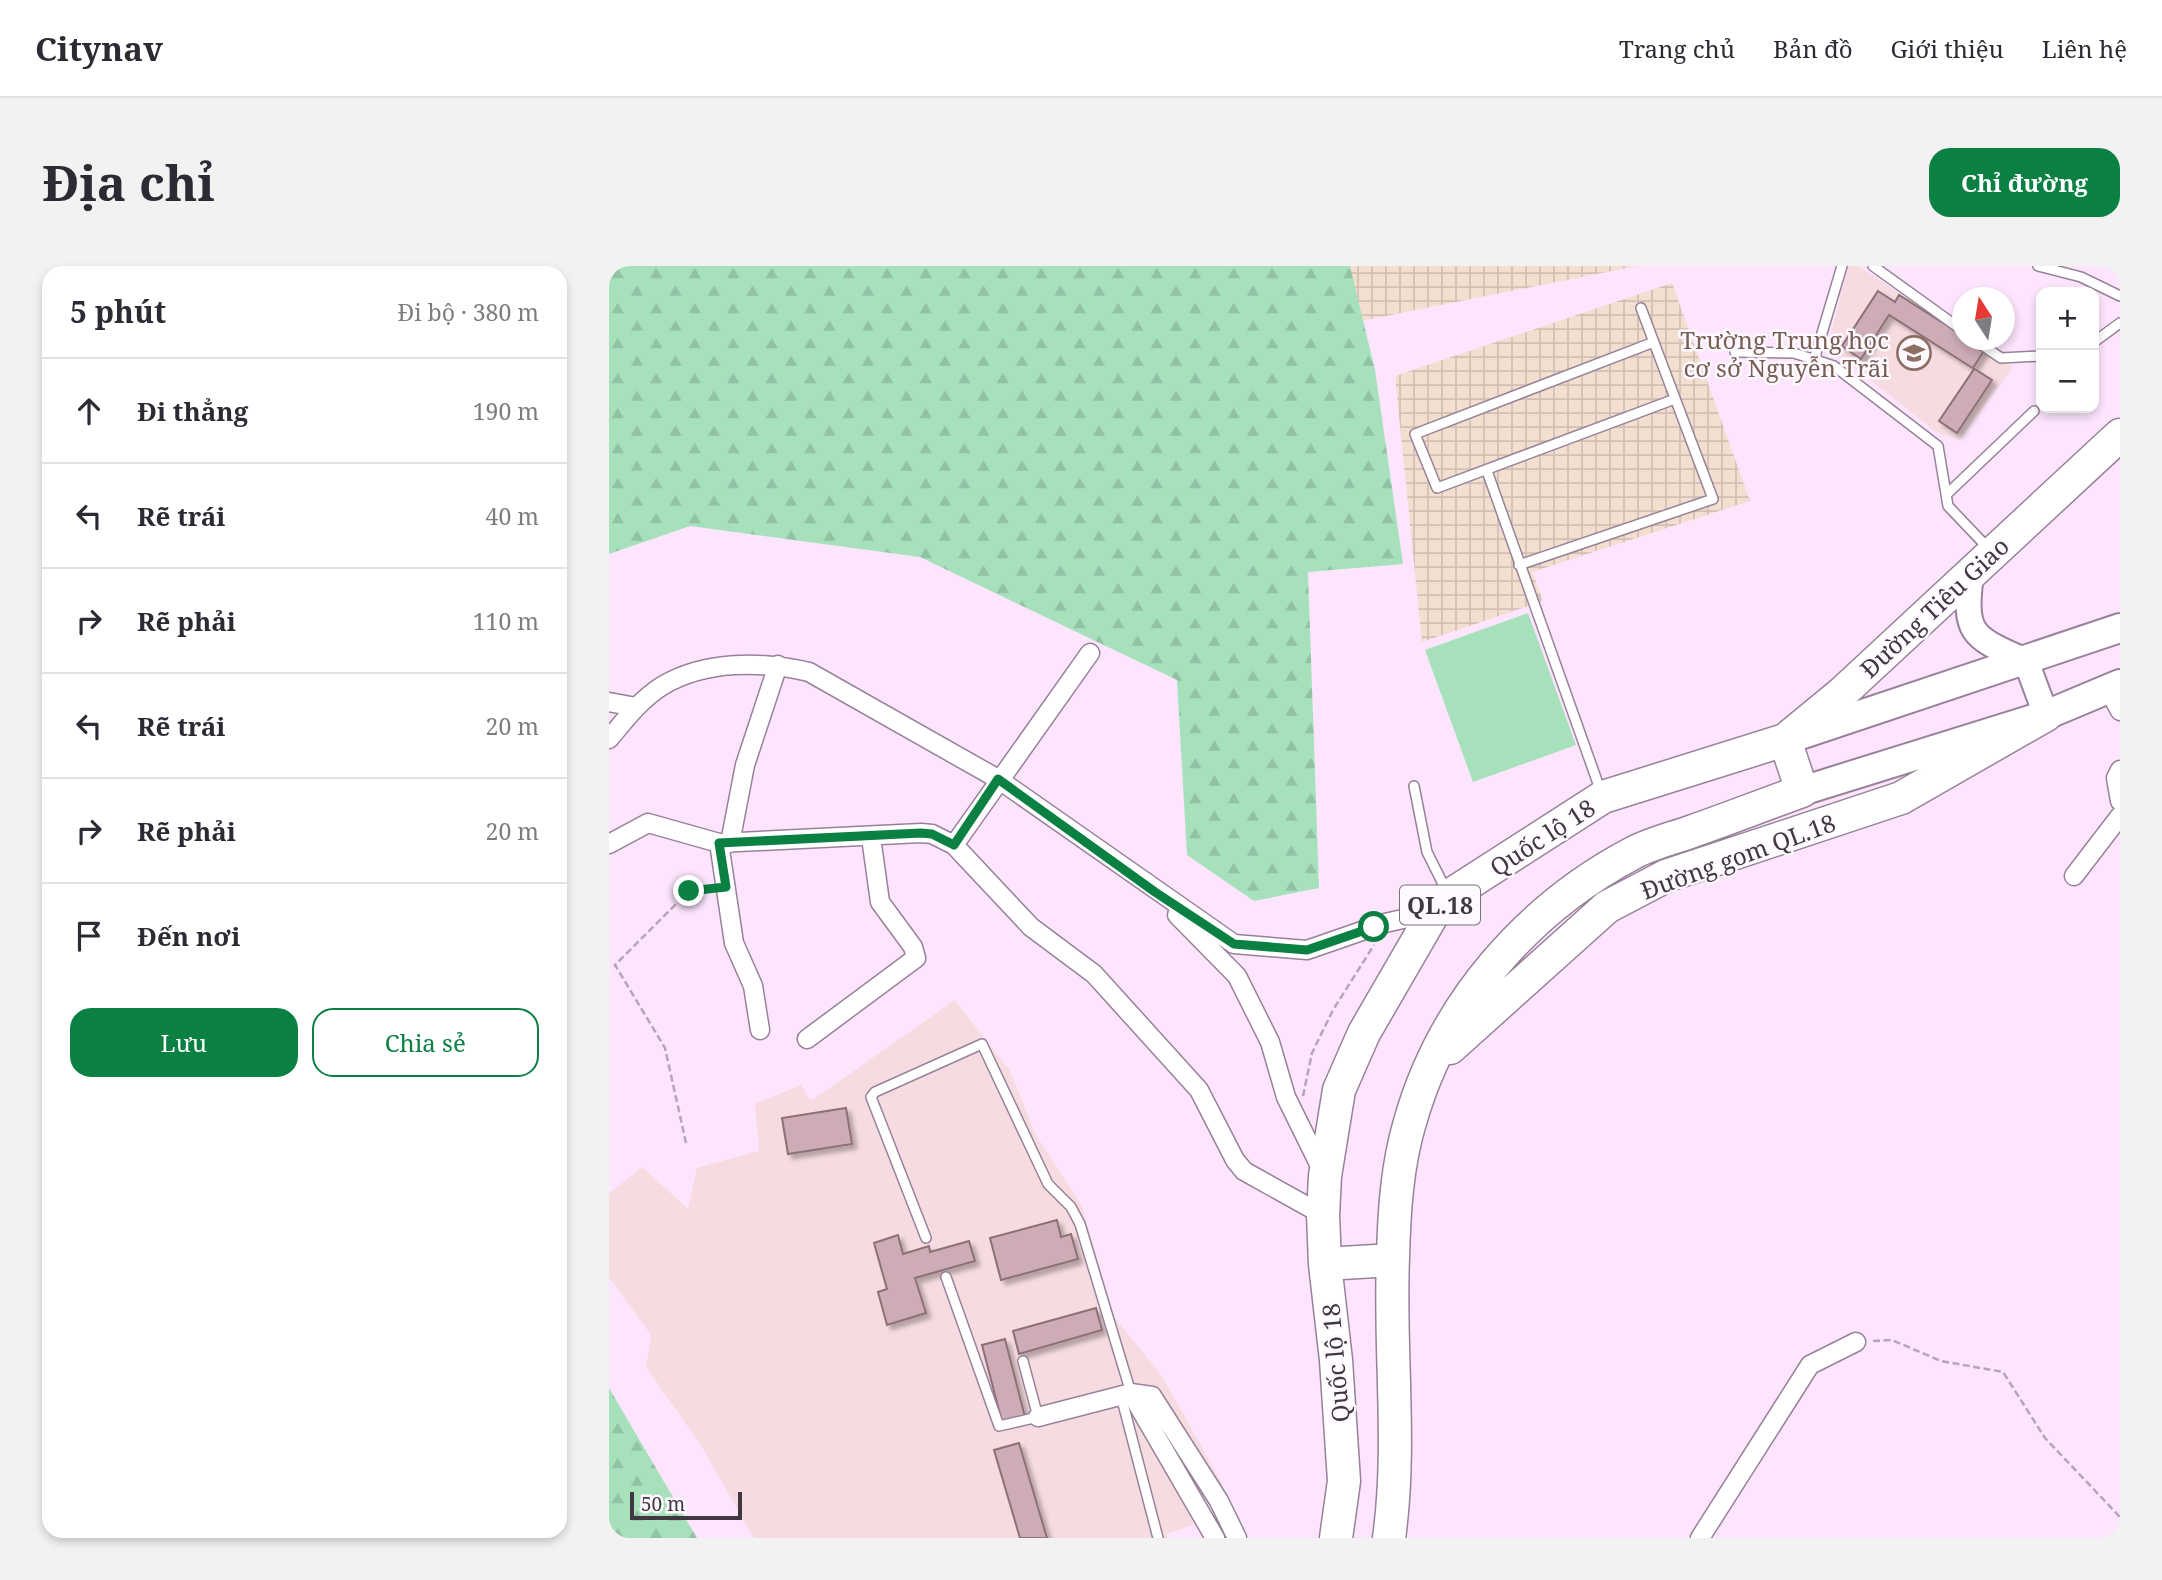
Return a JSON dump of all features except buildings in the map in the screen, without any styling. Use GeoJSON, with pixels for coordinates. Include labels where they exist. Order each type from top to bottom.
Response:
{"type":"FeatureCollection","features":[{"type":"Feature","properties":{"kind":"highway","name":"Đường Tiêu Giao"},"geometry":{"type":"LineString","coordinates":[[1785,740],[1842,693],[2120,435]]}},
{"type":"Feature","properties":{"kind":"highway","name":"Đường gom QL.18"},"geometry":{"type":"LineString","coordinates":[[1428,1068],[1607,907],[1666,876],[1901,798],[2046,715]]}},
{"type":"Feature","properties":{"kind":"highway"},"geometry":{"type":"LineString","coordinates":[[1389,1538],[1396,1491],[1392,1260],[1402,1158],[1428,1068],[1475,986],[1517,938],[1574,887],[1636,851],[1803,791],[1785,740]]}},
{"type":"Feature","properties":{"kind":"highway","name":"Quốc lộ 18"},"geometry":{"type":"LineString","coordinates":[[1336,1538],[1344,1481],[1336,1360],[1325,1264],[1325,1176],[1339,1090],[1364,1033],[1441,904],[1603,797],[1785,740]]}},
{"type":"Feature","properties":{"kind":"highway"},"geometry":{"type":"LineString","coordinates":[[1325,1264],[1392,1260]]}},
{"type":"Feature","properties":{"kind":"main road"},"geometry":{"type":"LineString","coordinates":[[1981,563],[1968,609],[1974,631],[1981,641],[2026,661],[2046,715]]}},
{"type":"Feature","properties":{"kind":"main road","name":"Quốc lộ 18"},"geometry":{"type":"LineString","coordinates":[[1785,740],[2120,628]]}},
{"type":"Feature","properties":{"kind":"main road"},"geometry":{"type":"LineString","coordinates":[[1803,791],[2116,695]]}},
{"type":"Feature","properties":{"kind":"street"},"geometry":{"type":"LineString","coordinates":[[954,845],[998,779],[1090,653]]}},
{"type":"Feature","properties":{"kind":"street"},"geometry":{"type":"LineString","coordinates":[[609,739],[636,707],[662,686],[692,673],[733,665],[778,665],[809,672],[998,779],[1155,892],[1234,944],[1307,950],[1441,904]]}},
{"type":"Feature","properties":{"kind":"street"},"geometry":{"type":"LineString","coordinates":[[760,1030],[753,986],[736,952],[726,887],[725,843],[745,765],[778,665]]}},
{"type":"Feature","properties":{"kind":"street"},"geometry":{"type":"LineString","coordinates":[[609,702],[636,707]]}},
{"type":"Feature","properties":{"kind":"street"},"geometry":{"type":"LineString","coordinates":[[2120,770],[2116,778],[2120,801]]}},
{"type":"Feature","properties":{"kind":"street"},"geometry":{"type":"LineString","coordinates":[[2074,876],[2120,816]]}},
{"type":"Feature","properties":{"kind":"street"},"geometry":{"type":"LineString","coordinates":[[609,844],[648,823],[725,843],[921,833],[932,834],[954,845],[1031,927],[1094,974],[1199,1090],[1235,1160],[1244,1171],[1323,1214]]}},
{"type":"Feature","properties":{"kind":"street"},"geometry":{"type":"LineString","coordinates":[[807,1038],[916,958],[913,947],[880,902],[871,837]]}},
{"type":"Feature","properties":{"kind":"street"},"geometry":{"type":"LineString","coordinates":[[1155,892],[1237,976],[1270,1042],[1286,1097],[1325,1176]]}},
{"type":"Feature","properties":{"kind":"street"},"geometry":{"type":"LineString","coordinates":[[1700,1538],[1810,1365],[1856,1342]]}},
{"type":"Feature","properties":{"kind":"street"},"geometry":{"type":"LineString","coordinates":[[1126,1394],[1215,1538]]}},
{"type":"Feature","properties":{"kind":"street"},"geometry":{"type":"LineString","coordinates":[[1038,1417],[1126,1394],[1152,1396],[1219,1501],[1237,1538]]}},
{"type":"Feature","properties":{"kind":"lane"},"geometry":{"type":"LineString","coordinates":[[1814,360],[1842,266]]}},
{"type":"Feature","properties":{"kind":"lane"},"geometry":{"type":"LineString","coordinates":[[1873,266],[1952,323]]}},
{"type":"Feature","properties":{"kind":"lane"},"geometry":{"type":"LineString","coordinates":[[2038,266],[2081,277],[2120,296]]}},
{"type":"Feature","properties":{"kind":"lane"},"geometry":{"type":"LineString","coordinates":[[1520,565],[1713,499],[1641,308]]}},
{"type":"Feature","properties":{"kind":"lane"},"geometry":{"type":"LineString","coordinates":[[2099,338],[2120,323]]}},
{"type":"Feature","properties":{"kind":"lane"},"geometry":{"type":"LineString","coordinates":[[1654,342],[1415,434],[1437,488],[1675,400]]}},
{"type":"Feature","properties":{"kind":"lane"},"geometry":{"type":"LineString","coordinates":[[1989,350],[2001,358],[2036,356]]}},
{"type":"Feature","properties":{"kind":"lane"},"geometry":{"type":"LineString","coordinates":[[1735,352],[1794,354],[1834,366],[1938,446],[1948,506],[1981,563]]}},
{"type":"Feature","properties":{"kind":"lane"},"geometry":{"type":"LineString","coordinates":[[1946,495],[2034,411]]}},
{"type":"Feature","properties":{"kind":"lane"},"geometry":{"type":"LineString","coordinates":[[1487,471],[1603,797]]}},
{"type":"Feature","properties":{"kind":"lane"},"geometry":{"type":"LineString","coordinates":[[1414,786],[1441,904]]}},
{"type":"Feature","properties":{"kind":"lane"},"geometry":{"type":"LineString","coordinates":[[926,1238],[871,1097],[875,1092],[982,1044],[1048,1184],[1071,1207],[1080,1224],[1126,1394],[1158,1538]]}},
{"type":"Feature","properties":{"kind":"lane"},"geometry":{"type":"LineString","coordinates":[[946,1277],[997,1424],[1001,1427],[1038,1417],[1023,1361]]}},
{"type":"Feature","properties":{"kind":"path"},"geometry":{"type":"LineString","coordinates":[[686,1143],[665,1048],[615,964],[689,891],[726,887]]}},
{"type":"Feature","properties":{"kind":"path"},"geometry":{"type":"LineString","coordinates":[[1301,1102],[1312,1054],[1333,1010],[1376,943]]}},
{"type":"Feature","properties":{"kind":"path"},"geometry":{"type":"LineString","coordinates":[[1856,1342],[1892,1340],[1941,1361],[2003,1372],[2045,1438],[2120,1517]]}},
{"type":"Feature","properties":{"kind":"shaded area"},"geometry":{"type":"Polygon","coordinates":[[[1350,266],[1637,266],[1361,321],[1350,266]]]}},
{"type":"Feature","properties":{"kind":"shaded area","name":"Trường Trung học cơ sở Nguyễn Trãi"},"geometry":{"type":"Polygon","coordinates":[[[1848,266],[1858,266],[1952,327],[1952,350],[1987,350],[2013,367],[1959,440],[1936,432],[1828,346],[1848,266]]]}},
{"type":"Feature","properties":{"kind":"shaded area"},"geometry":{"type":"Polygon","coordinates":[[[1672,283],[1750,501],[1532,572],[1543,601],[1422,642],[1395,376],[1672,283]]]}},
{"type":"Feature","properties":{"kind":"shaded area"},"geometry":{"type":"Polygon","coordinates":[[[955,1000],[1010,1071],[1036,1135],[1082,1206],[1114,1317],[1162,1376],[1223,1485],[1191,1505],[1193,1525],[1166,1534],[1167,1538],[754,1538],[700,1444],[646,1367],[651,1335],[609,1277],[609,1194],[642,1167],[688,1209],[697,1168],[759,1151],[755,1104],[801,1085],[811,1101],[955,1000]]]}},
{"type":"Feature","properties":{"kind":"green space"},"geometry":{"type":"Polygon","coordinates":[[[609,266],[1350,266],[1375,370],[1403,564],[1308,572],[1319,888],[1254,901],[1187,855],[1177,680],[920,557],[690,526],[609,554],[609,266]]]}},
{"type":"Feature","properties":{"kind":"green space"},"geometry":{"type":"Polygon","coordinates":[[[1528,613],[1576,745],[1473,782],[1425,650],[1528,613]]]}},
{"type":"Feature","properties":{"kind":"green space"},"geometry":{"type":"Polygon","coordinates":[[[609,1388],[697,1538],[609,1538],[609,1388]]]}},
{"type":"Feature","properties":{"kind":"place","name":"Trường Trung học cơ sở Nguyễn Trãi"},"geometry":{"type":"Point","coordinates":[1914,353]}},
{"type":"Feature","properties":{"kind":"route"},"geometry":{"type":"LineString","coordinates":[[689,891],[726,887],[719,843],[921,833],[932,834],[954,845],[998,779],[1155,892],[1234,944],[1307,950],[1374,927]]}}]}
